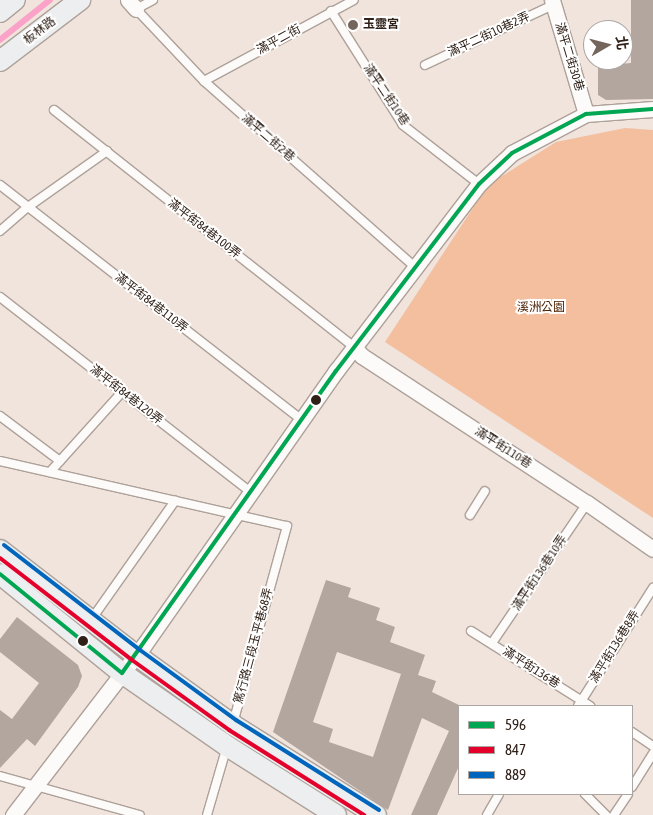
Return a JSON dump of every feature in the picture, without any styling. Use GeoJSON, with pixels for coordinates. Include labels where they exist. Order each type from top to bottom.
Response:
{"type":"FeatureCollection","features":[{"type":"Feature","properties":{"kind":"street"},"geometry":{"type":"LineString","coordinates":[[0,12],[15,0]]}},
{"type":"Feature","properties":{"kind":"street","name":"板林路"},"geometry":{"type":"LineString","coordinates":[[0,61],[80,0]]}},
{"type":"Feature","properties":{"kind":"street","name":"滿平二街30巷"},"geometry":{"type":"LineString","coordinates":[[553,3],[586,114]]}},
{"type":"Feature","properties":{"kind":"street"},"geometry":{"type":"LineString","coordinates":[[13,815],[136,655],[354,347],[479,184],[512,153],[586,114],[653,109]]}},
{"type":"Feature","properties":{"kind":"street","name":"滿平街110巷"},"geometry":{"type":"LineString","coordinates":[[354,347],[362,356],[587,503],[653,549]]}},
{"type":"Feature","properties":{"kind":"street"},"geometry":{"type":"LineString","coordinates":[[0,550],[136,655],[233,725],[376,815]]}},
{"type":"Feature","properties":{"kind":"street"},"geometry":{"type":"LineString","coordinates":[[0,574],[122,673],[226,746],[336,815]]}},
{"type":"Feature","properties":{"kind":"lane"},"geometry":{"type":"LineString","coordinates":[[132,5],[153,0]]}},
{"type":"Feature","properties":{"kind":"lane","name":"滿平二街"},"geometry":{"type":"LineString","coordinates":[[204,81],[354,0]]}},
{"type":"Feature","properties":{"kind":"lane","name":"滿平二街10巷2弄"},"geometry":{"type":"LineString","coordinates":[[425,65],[553,3]]}},
{"type":"Feature","properties":{"kind":"lane","name":"滿平二街2巷"},"geometry":{"type":"LineString","coordinates":[[132,5],[204,81],[415,267]]}},
{"type":"Feature","properties":{"kind":"lane","name":"滿平二街10巷"},"geometry":{"type":"LineString","coordinates":[[331,11],[403,125],[479,184]]}},
{"type":"Feature","properties":{"kind":"lane","name":"滿平街84巷100弄"},"geometry":{"type":"LineString","coordinates":[[54,110],[354,347]]}},
{"type":"Feature","properties":{"kind":"lane"},"geometry":{"type":"LineString","coordinates":[[0,231],[28,208],[107,151]]}},
{"type":"Feature","properties":{"kind":"lane","name":"滿平街84巷110弄"},"geometry":{"type":"LineString","coordinates":[[0,185],[302,420]]}},
{"type":"Feature","properties":{"kind":"lane","name":"滿平街84巷120弄"},"geometry":{"type":"LineString","coordinates":[[0,297],[252,493]]}},
{"type":"Feature","properties":{"kind":"lane"},"geometry":{"type":"LineString","coordinates":[[50,472],[122,392]]}},
{"type":"Feature","properties":{"kind":"lane"},"geometry":{"type":"LineString","coordinates":[[0,416],[60,461]]}},
{"type":"Feature","properties":{"kind":"lane"},"geometry":{"type":"LineString","coordinates":[[0,461],[236,515]]}},
{"type":"Feature","properties":{"kind":"lane"},"geometry":{"type":"LineString","coordinates":[[470,515],[485,491]]}},
{"type":"Feature","properties":{"kind":"lane"},"geometry":{"type":"LineString","coordinates":[[92,620],[174,501]]}},
{"type":"Feature","properties":{"kind":"lane","name":"滿平街136巷10弄"},"geometry":{"type":"LineString","coordinates":[[492,643],[587,503]]}},
{"type":"Feature","properties":{"kind":"lane","name":"篤行路三段玉平巷68弄"},"geometry":{"type":"LineString","coordinates":[[207,815],[287,526],[236,515]]}},
{"type":"Feature","properties":{"kind":"lane","name":"滿平街136巷8弄"},"geometry":{"type":"LineString","coordinates":[[580,704],[653,588]]}},
{"type":"Feature","properties":{"kind":"lane","name":"滿平街136巷"},"geometry":{"type":"LineString","coordinates":[[470,631],[492,643],[580,704]]}},
{"type":"Feature","properties":{"kind":"lane"},"geometry":{"type":"LineString","coordinates":[[633,733],[653,746]]}},
{"type":"Feature","properties":{"kind":"lane"},"geometry":{"type":"LineString","coordinates":[[633,785],[653,753]]}},
{"type":"Feature","properties":{"kind":"lane"},"geometry":{"type":"LineString","coordinates":[[0,776],[140,815]]}},
{"type":"Feature","properties":{"kind":"lane"},"geometry":{"type":"LineString","coordinates":[[487,815],[498,795]]}},
{"type":"Feature","properties":{"kind":"lane"},"geometry":{"type":"LineString","coordinates":[[586,795],[606,815]]}},
{"type":"Feature","properties":{"kind":"lane"},"geometry":{"type":"LineString","coordinates":[[614,815],[627,795]]}},
{"type":"Feature","properties":{"kind":"green space","name":"溪洲公園"},"geometry":{"type":"Polygon","coordinates":[[[625,128],[653,130],[653,518],[385,342],[488,185],[556,142],[625,128]]]}},
{"type":"Feature","properties":{"kind":"building"},"geometry":{"type":"Polygon","coordinates":[[[631,0],[653,0],[653,99],[606,100],[598,95],[598,70],[633,70],[633,20],[631,20],[631,0]]]}},
{"type":"Feature","properties":{"kind":"building"},"geometry":{"type":"Polygon","coordinates":[[[326,580],[351,588],[348,597],[380,608],[376,620],[395,627],[390,642],[425,655],[418,675],[436,681],[432,692],[459,705],[458,768],[437,815],[411,815],[449,731],[422,718],[388,810],[273,732],[326,580]],[[337,652],[313,722],[333,729],[329,742],[373,757],[401,674],[337,652]]]}},
{"type":"Feature","properties":{"kind":"building"},"geometry":{"type":"Polygon","coordinates":[[[17,617],[78,665],[82,676],[78,687],[35,746],[27,739],[0,768],[0,710],[12,719],[39,683],[0,652],[0,639],[17,617]]]}},
{"type":"Feature","properties":{"kind":"waterway"},"geometry":{"type":"LineString","coordinates":[[0,40],[50,0]]}},
{"type":"Feature","properties":{"kind":"transit line","name":"596"},"geometry":{"type":"LineString","coordinates":[[0,574],[122,673],[336,371],[479,184],[512,153],[586,114],[653,109]]}},
{"type":"Feature","properties":{"kind":"transit line","name":"889"},"geometry":{"type":"LineString","coordinates":[[4,545],[140,650],[236,720],[379,810]]}},
{"type":"Feature","properties":{"kind":"transit line","name":"847"},"geometry":{"type":"LineString","coordinates":[[0,558],[132,660],[229,730],[364,815]]}},
{"type":"Feature","properties":{"kind":"place","name":"玉靈宮"},"geometry":{"type":"Point","coordinates":[353,25]}}]}
